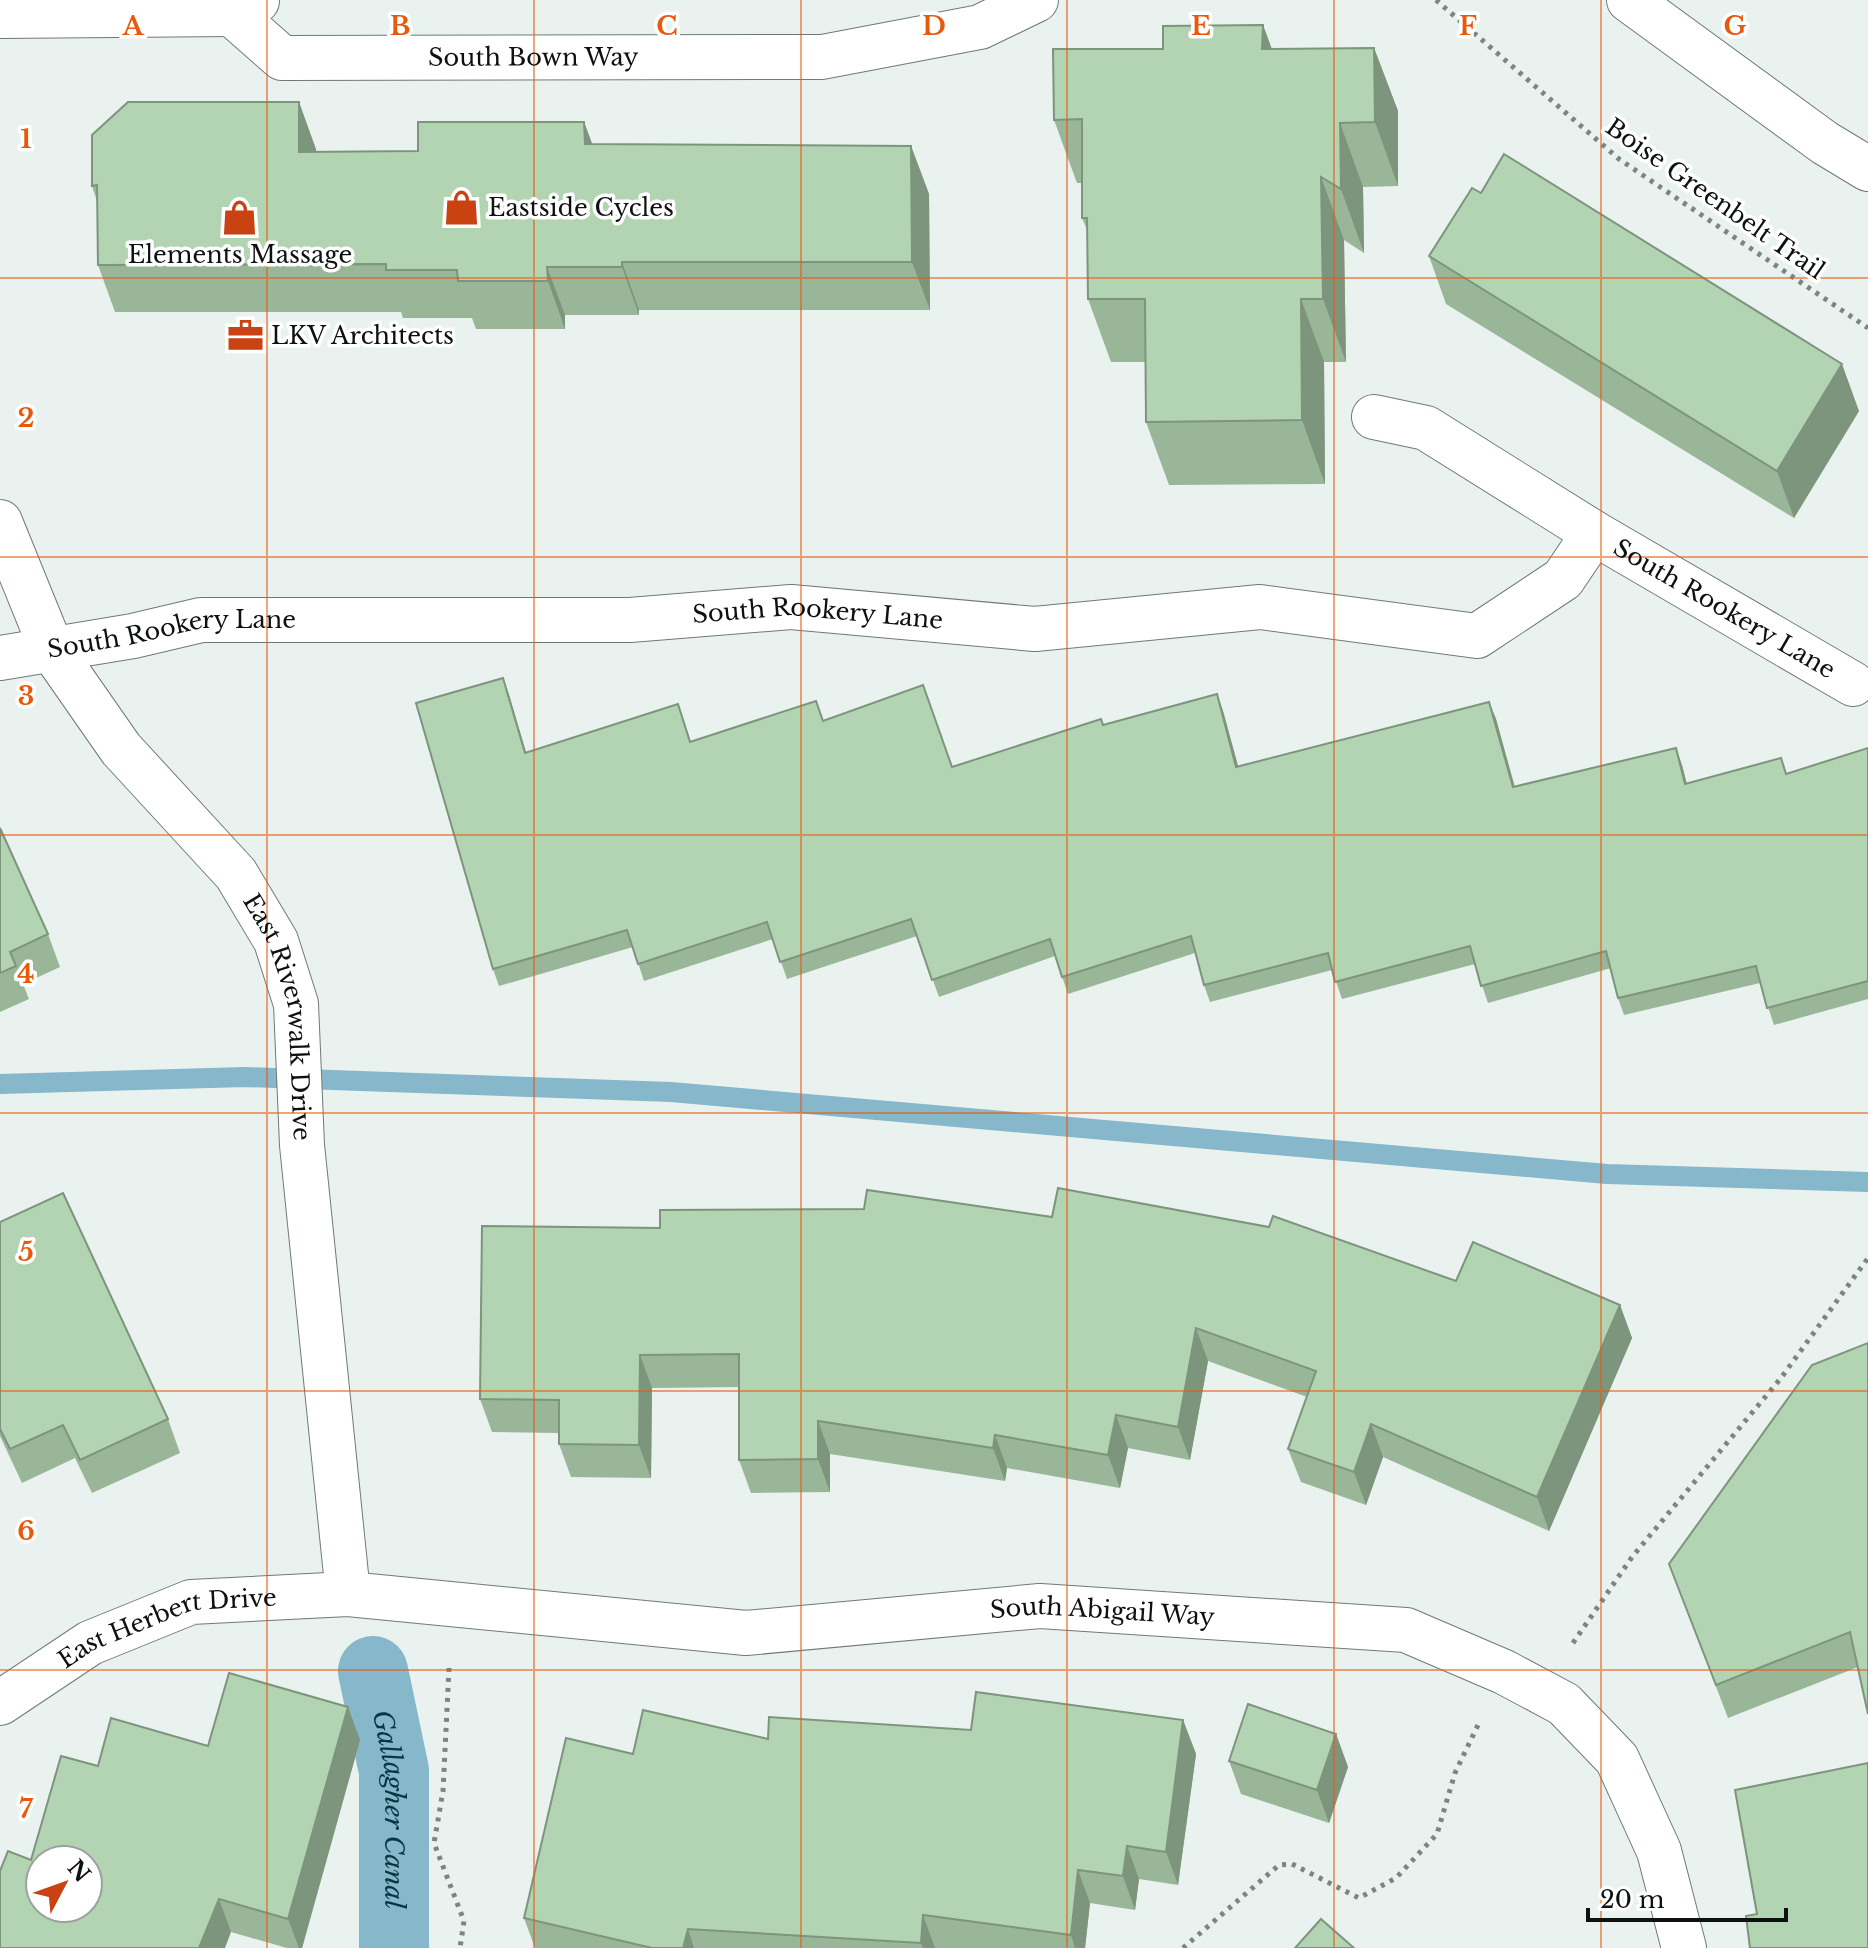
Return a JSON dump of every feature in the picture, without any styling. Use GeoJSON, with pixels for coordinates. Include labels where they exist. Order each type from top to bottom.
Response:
{"type":"FeatureCollection","features":[{"type":"Feature","properties":{"kind":"street","name":"South Bown Way"},"geometry":{"type":"LineString","coordinates":[[0,16],[246,7],[282,58],[822,57],[980,27],[1036,0]]}},
{"type":"Feature","properties":{"kind":"street"},"geometry":{"type":"LineString","coordinates":[[1629,0],[1825,143],[1868,169]]}},
{"type":"Feature","properties":{"kind":"street","name":"South Rookery Lane"},"geometry":{"type":"LineString","coordinates":[[1374,417],[1426,428],[1594,533],[1853,684]]}},
{"type":"Feature","properties":{"kind":"street","name":"East Riverwalk Drive"},"geometry":{"type":"LineString","coordinates":[[0,522],[52,650],[121,749],[236,874],[276,941],[296,1004],[302,1145],[348,1594]]}},
{"type":"Feature","properties":{"kind":"street","name":"South Rookery Lane"},"geometry":{"type":"LineString","coordinates":[[0,658],[133,636],[201,620],[630,620],[791,607],[1035,629],[1260,607],[1477,636],[1563,579],[1594,533]]}},
{"type":"Feature","properties":{"kind":"street","name":"East Herbert Drive"},"geometry":{"type":"LineString","coordinates":[[0,1703],[90,1643],[191,1602],[348,1594]]}},
{"type":"Feature","properties":{"kind":"street","name":"South Abigail Way"},"geometry":{"type":"LineString","coordinates":[[348,1594],[746,1633],[1040,1606],[1406,1630],[1504,1672],[1564,1704],[1617,1759],[1659,1851],[1684,1948]]}},
{"type":"Feature","properties":{"kind":"path","name":"Boise Greenbelt Trail"},"geometry":{"type":"LineString","coordinates":[[1436,0],[1619,159],[1868,328]]}},
{"type":"Feature","properties":{"kind":"path"},"geometry":{"type":"LineString","coordinates":[[1573,1643],[1632,1557],[1781,1378],[1868,1258]]}},
{"type":"Feature","properties":{"kind":"path"},"geometry":{"type":"LineString","coordinates":[[449,1668],[443,1791],[434,1843],[464,1921],[460,1948]]}},
{"type":"Feature","properties":{"kind":"path"},"geometry":{"type":"LineString","coordinates":[[1183,1948],[1279,1865],[1292,1864],[1359,1898],[1396,1878],[1437,1834],[1455,1773],[1484,1713]]}},
{"type":"Feature","properties":{"kind":"building"},"geometry":{"type":"Polygon","coordinates":[[[1263,25],[1262,49],[1374,48],[1375,122],[1340,123],[1341,189],[1321,177],[1323,299],[1301,299],[1302,420],[1146,422],[1145,299],[1088,299],[1087,218],[1082,218],[1082,119],[1054,120],[1053,49],[1163,49],[1163,26],[1263,25]]]}},
{"type":"Feature","properties":{"kind":"building"},"geometry":{"type":"Polygon","coordinates":[[[128,102],[299,102],[299,152],[418,151],[418,122],[584,122],[585,144],[911,146],[912,262],[622,262],[622,267],[547,267],[548,281],[458,281],[457,270],[386,270],[386,264],[98,265],[97,185],[92,186],[92,135],[128,102]]]}},
{"type":"Feature","properties":{"kind":"building"},"geometry":{"type":"Polygon","coordinates":[[[1504,154],[1842,364],[1777,471],[1429,256],[1472,188],[1481,193],[1504,154]]]}},
{"type":"Feature","properties":{"kind":"building"},"geometry":{"type":"Polygon","coordinates":[[[503,678],[525,753],[678,704],[690,742],[816,701],[823,721],[923,685],[952,767],[1101,719],[1103,725],[1217,694],[1236,767],[1489,702],[1513,787],[1676,748],[1685,784],[1781,758],[1786,774],[1868,748],[1868,981],[1767,1008],[1756,966],[1618,998],[1606,951],[1481,986],[1470,946],[1335,982],[1328,953],[1204,985],[1191,936],[1062,977],[1050,939],[932,980],[911,919],[780,962],[767,922],[638,964],[627,930],[493,969],[416,703],[503,678]]]}},
{"type":"Feature","properties":{"kind":"building"},"geometry":{"type":"Polygon","coordinates":[[[0,828],[48,934],[10,952],[16,966],[0,973],[0,828]]]}},
{"type":"Feature","properties":{"kind":"building"},"geometry":{"type":"Polygon","coordinates":[[[1058,1188],[1269,1227],[1273,1216],[1456,1281],[1473,1242],[1620,1305],[1537,1497],[1371,1424],[1354,1472],[1288,1449],[1316,1371],[1196,1328],[1178,1427],[1116,1415],[1108,1455],[995,1435],[993,1448],[818,1421],[818,1459],[739,1460],[739,1354],[640,1355],[639,1445],[559,1444],[559,1400],[480,1399],[482,1226],[660,1228],[660,1210],[864,1209],[867,1190],[1052,1217],[1058,1188]]]}},
{"type":"Feature","properties":{"kind":"building"},"geometry":{"type":"Polygon","coordinates":[[[63,1193],[168,1419],[80,1460],[63,1425],[10,1449],[0,1429],[0,1222],[63,1193]]]}},
{"type":"Feature","properties":{"kind":"building"},"geometry":{"type":"Polygon","coordinates":[[[1868,1343],[1868,1714],[1850,1632],[1716,1685],[1669,1564],[1812,1365],[1868,1343]]]}},
{"type":"Feature","properties":{"kind":"building"},"geometry":{"type":"Polygon","coordinates":[[[229,1673],[348,1707],[288,1919],[219,1899],[199,1948],[0,1948],[0,1871],[8,1851],[24,1857],[24,1924],[104,1924],[104,1844],[36,1844],[61,1756],[98,1766],[111,1718],[208,1746],[229,1673]]]}},
{"type":"Feature","properties":{"kind":"building"},"geometry":{"type":"Polygon","coordinates":[[[976,1692],[1183,1720],[1166,1852],[1127,1846],[1123,1876],[1078,1870],[1071,1935],[923,1915],[921,1943],[688,1929],[683,1948],[652,1948],[524,1918],[566,1738],[633,1754],[643,1710],[768,1739],[769,1717],[971,1730],[976,1692]]]}},
{"type":"Feature","properties":{"kind":"building"},"geometry":{"type":"Polygon","coordinates":[[[1248,1704],[1336,1734],[1317,1790],[1229,1761],[1248,1704]]]}},
{"type":"Feature","properties":{"kind":"building"},"geometry":{"type":"Polygon","coordinates":[[[1868,1763],[1868,1948],[1750,1948],[1746,1916],[1757,1914],[1735,1790],[1868,1763]]]}},
{"type":"Feature","properties":{"kind":"building"},"geometry":{"type":"Polygon","coordinates":[[[1321,1919],[1354,1948],[1295,1948],[1321,1919]]]}},
{"type":"Feature","properties":{"kind":"waterway"},"geometry":{"type":"LineString","coordinates":[[0,1084],[245,1077],[671,1092],[1607,1174],[1868,1182]]}},
{"type":"Feature","properties":{"kind":"waterway","name":"Gallagher Canal"},"geometry":{"type":"LineString","coordinates":[[373,1671],[394,1771],[394,1948]]}},
{"type":"Feature","properties":{"kind":"place","name":"Eastside Cycles"},"geometry":{"type":"Point","coordinates":[462,208]}},
{"type":"Feature","properties":{"kind":"place","name":"Elements Massage"},"geometry":{"type":"Point","coordinates":[240,218]}},
{"type":"Feature","properties":{"kind":"place","name":"LKV Architects"},"geometry":{"type":"Point","coordinates":[245,336]}}]}
